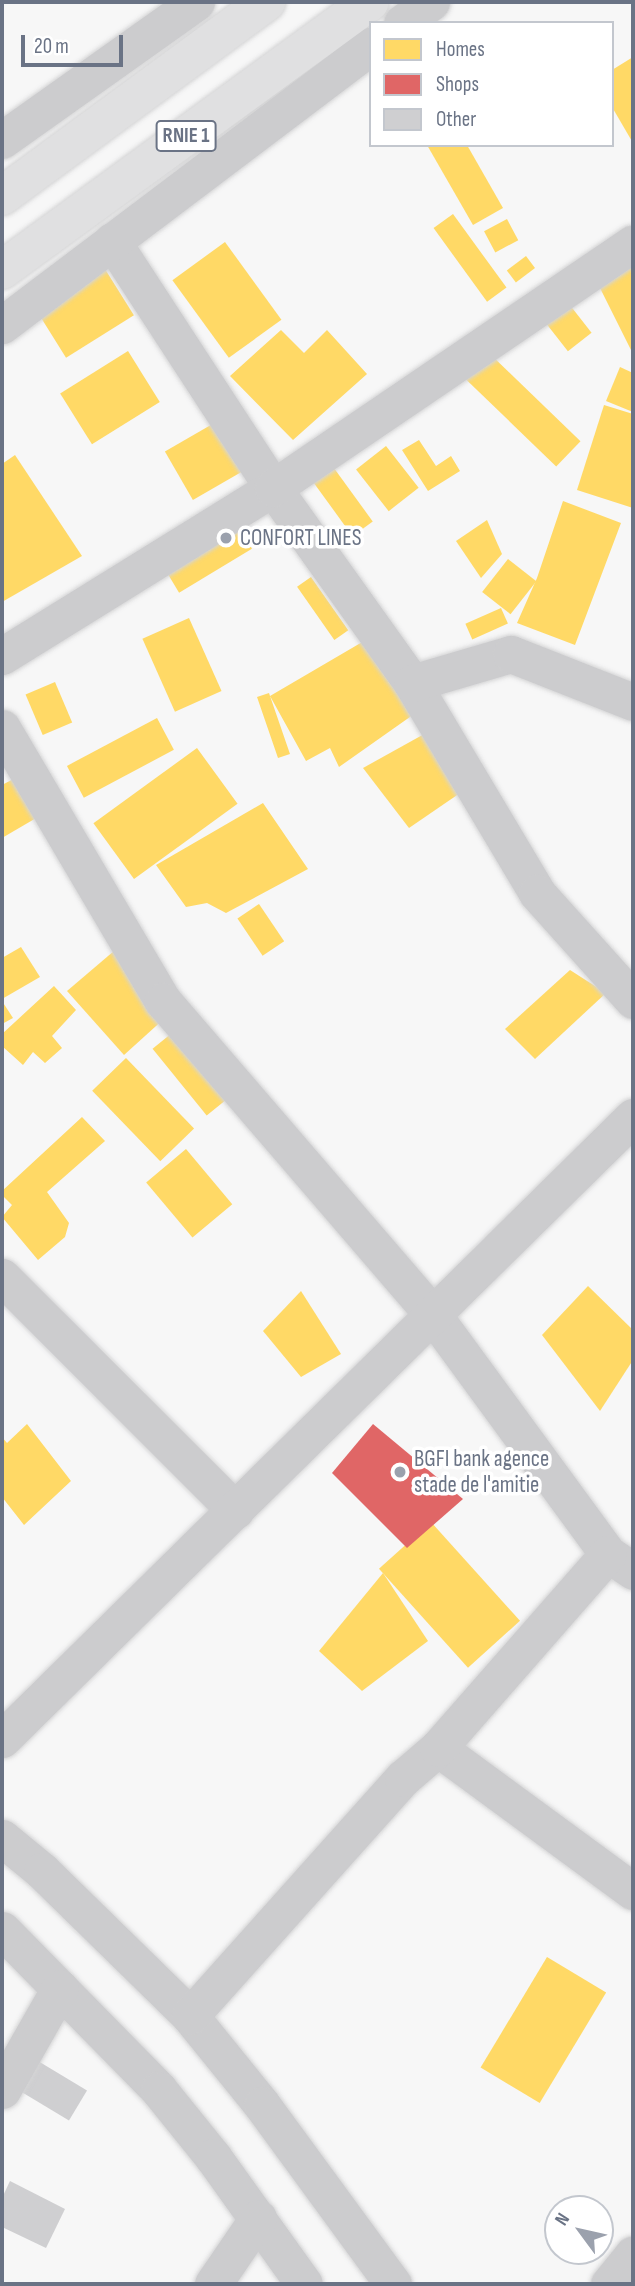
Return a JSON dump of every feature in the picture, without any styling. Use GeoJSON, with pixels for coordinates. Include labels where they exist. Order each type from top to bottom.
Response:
{"type":"FeatureCollection","features":[{"type":"Feature","properties":{"kind":"highway","name":"RNIE 1"},"geometry":{"type":"LineString","coordinates":[[2,196],[266,2]]}},
{"type":"Feature","properties":{"kind":"highway","name":"RNIE 1"},"geometry":{"type":"LineString","coordinates":[[2,270],[370,2]]}},
{"type":"Feature","properties":{"kind":"street"},"geometry":{"type":"LineString","coordinates":[[2,140],[196,2]]}},
{"type":"Feature","properties":{"kind":"street"},"geometry":{"type":"LineString","coordinates":[[405,21],[431,2]]}},
{"type":"Feature","properties":{"kind":"street"},"geometry":{"type":"LineString","coordinates":[[2,325],[369,48]]}},
{"type":"Feature","properties":{"kind":"street"},"geometry":{"type":"LineString","coordinates":[[112,241],[273,488],[412,683],[537,893],[633,1000]]}},
{"type":"Feature","properties":{"kind":"street"},"geometry":{"type":"LineString","coordinates":[[2,656],[273,488],[633,243]]}},
{"type":"Feature","properties":{"kind":"street"},"geometry":{"type":"LineString","coordinates":[[412,683],[511,654],[633,702]]}},
{"type":"Feature","properties":{"kind":"street"},"geometry":{"type":"LineString","coordinates":[[2,728],[163,1001],[433,1315],[621,1562],[438,1748],[404,1778],[190,2016]]}},
{"type":"Feature","properties":{"kind":"street"},"geometry":{"type":"LineString","coordinates":[[2,1739],[633,1118]]}},
{"type":"Feature","properties":{"kind":"street"},"geometry":{"type":"LineString","coordinates":[[2,1277],[235,1510]]}},
{"type":"Feature","properties":{"kind":"street"},"geometry":{"type":"LineString","coordinates":[[438,1748],[633,1891]]}},
{"type":"Feature","properties":{"kind":"street"},"geometry":{"type":"LineString","coordinates":[[2,1838],[42,1871],[190,2016],[261,2105],[393,2284]]}},
{"type":"Feature","properties":{"kind":"street"},"geometry":{"type":"LineString","coordinates":[[2,1930],[159,2090],[258,2218],[304,2284]]}},
{"type":"Feature","properties":{"kind":"street"},"geometry":{"type":"LineString","coordinates":[[2,2090],[60,1988]]}},
{"type":"Feature","properties":{"kind":"street"},"geometry":{"type":"LineString","coordinates":[[214,2284],[258,2218]]}},
{"type":"Feature","properties":{"kind":"street"},"geometry":{"type":"LineString","coordinates":[[609,2284],[633,2254]]}},
{"type":"Feature","properties":{"kind":"building: Homes"},"geometry":{"type":"Polygon","coordinates":[[[633,57],[633,143],[614,110],[614,69],[633,57]]]}},
{"type":"Feature","properties":{"kind":"building: Homes"},"geometry":{"type":"Polygon","coordinates":[[[428,147],[468,147],[503,208],[473,225],[428,147]]]}},
{"type":"Feature","properties":{"kind":"building: Homes"},"geometry":{"type":"Polygon","coordinates":[[[453,214],[506,288],[487,302],[434,228],[453,214]]]}},
{"type":"Feature","properties":{"kind":"building: Homes"},"geometry":{"type":"Polygon","coordinates":[[[507,219],[518,240],[495,252],[484,231],[507,219]]]}},
{"type":"Feature","properties":{"kind":"building: Homes"},"geometry":{"type":"Polygon","coordinates":[[[225,242],[281,320],[229,358],[172,280],[225,242]]]}},
{"type":"Feature","properties":{"kind":"building: Homes"},"geometry":{"type":"Polygon","coordinates":[[[633,251],[633,354],[592,272],[633,251]]]}},
{"type":"Feature","properties":{"kind":"building: Homes"},"geometry":{"type":"Polygon","coordinates":[[[526,256],[535,268],[516,282],[507,270],[526,256]]]}},
{"type":"Feature","properties":{"kind":"building: Homes"},"geometry":{"type":"Polygon","coordinates":[[[100,261],[134,315],[66,358],[32,303],[100,261]]]}},
{"type":"Feature","properties":{"kind":"building: Homes"},"geometry":{"type":"Polygon","coordinates":[[[562,295],[592,333],[568,351],[538,313],[562,295]]]}},
{"type":"Feature","properties":{"kind":"building: Homes"},"geometry":{"type":"Polygon","coordinates":[[[281,330],[304,353],[327,330],[367,374],[293,440],[230,376],[281,330]]]}},
{"type":"Feature","properties":{"kind":"building: Homes"},"geometry":{"type":"Polygon","coordinates":[[[128,351],[160,402],[92,444],[60,393],[128,351]]]}},
{"type":"Feature","properties":{"kind":"building: Homes"},"geometry":{"type":"Polygon","coordinates":[[[487,351],[581,441],[556,466],[463,376],[487,351]]]}},
{"type":"Feature","properties":{"kind":"building: Homes"},"geometry":{"type":"Polygon","coordinates":[[[620,367],[633,373],[633,412],[606,401],[620,367]]]}},
{"type":"Feature","properties":{"kind":"building: Homes"},"geometry":{"type":"Polygon","coordinates":[[[604,405],[633,414],[633,508],[577,490],[604,405]]]}},
{"type":"Feature","properties":{"kind":"building: Homes"},"geometry":{"type":"Polygon","coordinates":[[[216,422],[244,470],[193,500],[165,452],[216,422]]]}},
{"type":"Feature","properties":{"kind":"building: Homes"},"geometry":{"type":"Polygon","coordinates":[[[419,440],[436,466],[451,456],[460,471],[428,491],[402,450],[419,440]]]}},
{"type":"Feature","properties":{"kind":"building: Homes"},"geometry":{"type":"Polygon","coordinates":[[[386,446],[419,488],[389,511],[356,469],[386,446]]]}},
{"type":"Feature","properties":{"kind":"building: Homes"},"geometry":{"type":"Polygon","coordinates":[[[15,455],[82,556],[2,602],[2,464],[15,455]]]}},
{"type":"Feature","properties":{"kind":"building: Homes"},"geometry":{"type":"Polygon","coordinates":[[[331,464],[373,521],[353,536],[311,479],[331,464]]]}},
{"type":"Feature","properties":{"kind":"building: Homes"},"geometry":{"type":"Polygon","coordinates":[[[563,501],[621,523],[575,645],[517,623],[537,578],[563,501]]]}},
{"type":"Feature","properties":{"kind":"building: Homes"},"geometry":{"type":"Polygon","coordinates":[[[487,520],[502,554],[481,578],[456,541],[487,520]]]}},
{"type":"Feature","properties":{"kind":"building: Homes"},"geometry":{"type":"Polygon","coordinates":[[[237,524],[252,549],[179,593],[164,568],[237,524]]]}},
{"type":"Feature","properties":{"kind":"building: Homes"},"geometry":{"type":"Polygon","coordinates":[[[508,559],[536,581],[511,614],[482,592],[508,559]]]}},
{"type":"Feature","properties":{"kind":"building: Homes"},"geometry":{"type":"Polygon","coordinates":[[[311,577],[348,630],[334,640],[297,587],[311,577]]]}},
{"type":"Feature","properties":{"kind":"building: Homes"},"geometry":{"type":"Polygon","coordinates":[[[501,608],[508,624],[472,639],[465,624],[501,608]]]}},
{"type":"Feature","properties":{"kind":"building: Homes"},"geometry":{"type":"Polygon","coordinates":[[[189,618],[222,691],[175,712],[142,639],[189,618]]]}},
{"type":"Feature","properties":{"kind":"building: Homes"},"geometry":{"type":"Polygon","coordinates":[[[364,641],[417,712],[339,767],[330,748],[306,761],[270,696],[364,641]]]}},
{"type":"Feature","properties":{"kind":"building: Homes"},"geometry":{"type":"Polygon","coordinates":[[[55,682],[72,723],[43,735],[26,695],[55,682]]]}},
{"type":"Feature","properties":{"kind":"building: Homes"},"geometry":{"type":"Polygon","coordinates":[[[269,693],[290,754],[278,758],[257,697],[269,693]]]}},
{"type":"Feature","properties":{"kind":"building: Homes"},"geometry":{"type":"Polygon","coordinates":[[[157,718],[174,750],[84,798],[67,766],[157,718]]]}},
{"type":"Feature","properties":{"kind":"building: Homes"},"geometry":{"type":"Polygon","coordinates":[[[426,733],[463,791],[409,828],[363,768],[426,733]]]}},
{"type":"Feature","properties":{"kind":"building: Homes"},"geometry":{"type":"Polygon","coordinates":[[[197,748],[238,804],[134,879],[93,823],[197,748]]]}},
{"type":"Feature","properties":{"kind":"building: Homes"},"geometry":{"type":"Polygon","coordinates":[[[21,775],[43,814],[2,838],[2,785],[21,775]]]}},
{"type":"Feature","properties":{"kind":"building: Homes"},"geometry":{"type":"Polygon","coordinates":[[[263,803],[308,869],[226,913],[207,903],[186,907],[156,865],[263,803]]]}},
{"type":"Feature","properties":{"kind":"building: Homes"},"geometry":{"type":"Polygon","coordinates":[[[259,904],[284,941],[263,956],[237,919],[259,904]]]}},
{"type":"Feature","properties":{"kind":"building: Homes"},"geometry":{"type":"Polygon","coordinates":[[[121,945],[166,1017],[124,1055],[67,991],[121,945]]]}},
{"type":"Feature","properties":{"kind":"building: Homes"},"geometry":{"type":"Polygon","coordinates":[[[21,947],[40,977],[2,999],[2,958],[21,947]]]}},
{"type":"Feature","properties":{"kind":"building: Homes"},"geometry":{"type":"Polygon","coordinates":[[[570,970],[606,993],[535,1059],[505,1029],[570,970]]]}},
{"type":"Feature","properties":{"kind":"building: Homes"},"geometry":{"type":"Polygon","coordinates":[[[54,986],[76,1010],[52,1036],[62,1048],[45,1063],[33,1052],[23,1065],[2,1046],[2,1034],[54,986]]]}},
{"type":"Feature","properties":{"kind":"building: Homes"},"geometry":{"type":"Polygon","coordinates":[[[2,1001],[13,1018],[2,1024],[2,1001]]]}},
{"type":"Feature","properties":{"kind":"building: Homes"},"geometry":{"type":"Polygon","coordinates":[[[172,1033],[226,1100],[207,1116],[153,1049],[172,1033]]]}},
{"type":"Feature","properties":{"kind":"building: Homes"},"geometry":{"type":"Polygon","coordinates":[[[126,1058],[194,1128],[160,1161],[92,1091],[126,1058]]]}},
{"type":"Feature","properties":{"kind":"building: Homes"},"geometry":{"type":"Polygon","coordinates":[[[82,1117],[105,1141],[47,1192],[69,1223],[65,1237],[38,1260],[2,1217],[12,1205],[2,1195],[2,1191],[82,1117]]]}},
{"type":"Feature","properties":{"kind":"building: Homes"},"geometry":{"type":"Polygon","coordinates":[[[186,1149],[232,1204],[192,1238],[146,1182],[186,1149]]]}},
{"type":"Feature","properties":{"kind":"building: Homes"},"geometry":{"type":"Polygon","coordinates":[[[588,1286],[633,1330],[633,1360],[600,1411],[542,1335],[588,1286]]]}},
{"type":"Feature","properties":{"kind":"building: Homes"},"geometry":{"type":"Polygon","coordinates":[[[301,1291],[341,1354],[301,1377],[263,1331],[301,1291]]]}},
{"type":"Feature","properties":{"kind":"building: Homes"},"geometry":{"type":"Polygon","coordinates":[[[27,1424],[71,1481],[24,1525],[2,1497],[2,1437],[7,1443],[27,1424]]]}},
{"type":"Feature","properties":{"kind":"building: Homes"},"geometry":{"type":"Polygon","coordinates":[[[431,1522],[520,1621],[468,1668],[379,1569],[431,1522]]]}},
{"type":"Feature","properties":{"kind":"building: Homes"},"geometry":{"type":"Polygon","coordinates":[[[383,1573],[428,1641],[362,1691],[319,1651],[383,1573]]]}},
{"type":"Feature","properties":{"kind":"building: Homes"},"geometry":{"type":"Polygon","coordinates":[[[547,1957],[606,1993],[540,2103],[481,2068],[547,1957]]]}},
{"type":"Feature","properties":{"kind":"building: Shops"},"geometry":{"type":"Polygon","coordinates":[[[373,1424],[463,1499],[407,1548],[332,1473],[373,1424]]]}},
{"type":"Feature","properties":{"kind":"building: Other"},"geometry":{"type":"Polygon","coordinates":[[[33,2058],[87,2090],[69,2120],[15,2088],[33,2058]]]}},
{"type":"Feature","properties":{"kind":"building: Other"},"geometry":{"type":"Polygon","coordinates":[[[10,2181],[65,2209],[46,2248],[2,2227],[2,2198],[10,2181]]]}},
{"type":"Feature","properties":{"kind":"place","name":"CONFORT LINES"},"geometry":{"type":"Point","coordinates":[226,538]}},
{"type":"Feature","properties":{"kind":"place","name":"BGFI bank agence stade de l'amitie"},"geometry":{"type":"Point","coordinates":[400,1472]}}]}
